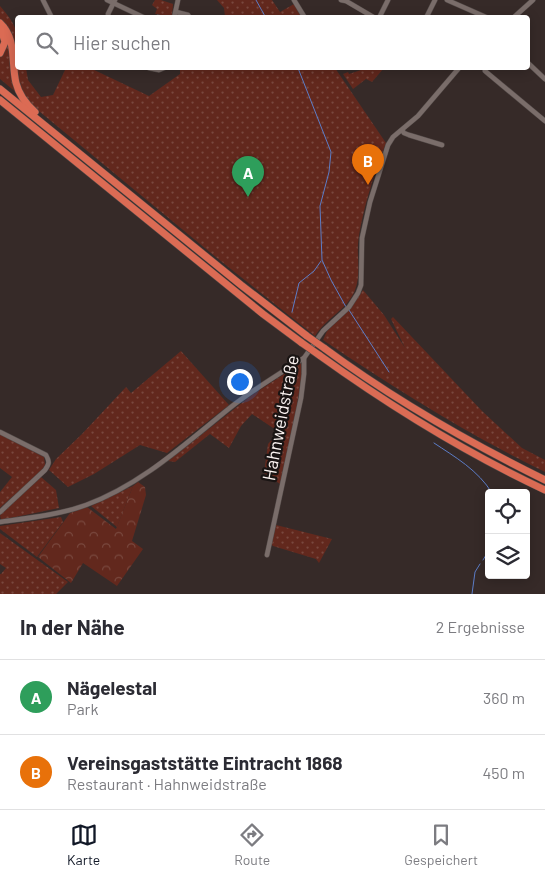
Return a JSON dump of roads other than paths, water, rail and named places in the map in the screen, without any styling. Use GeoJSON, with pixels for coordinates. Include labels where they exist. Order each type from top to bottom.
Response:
{"type":"FeatureCollection","features":[{"type":"Feature","properties":{"kind":"highway"},"geometry":{"type":"LineString","coordinates":[[0,23],[5,27],[11,40],[16,81],[20,92],[25,102],[36,113],[37,119]]}},
{"type":"Feature","properties":{"kind":"highway"},"geometry":{"type":"LineString","coordinates":[[0,27],[3,32],[4,42],[0,53]]}},
{"type":"Feature","properties":{"kind":"highway"},"geometry":{"type":"LineString","coordinates":[[0,89],[307,336],[365,377],[428,417],[487,451],[545,480]]}},
{"type":"Feature","properties":{"kind":"highway"},"geometry":{"type":"LineString","coordinates":[[1,101],[263,314],[302,343],[375,394],[442,435],[545,490]]}},
{"type":"Feature","properties":{"kind":"street"},"geometry":{"type":"LineString","coordinates":[[43,0],[50,15]]}},
{"type":"Feature","properties":{"kind":"street"},"geometry":{"type":"LineString","coordinates":[[107,0],[136,15]]}},
{"type":"Feature","properties":{"kind":"street"},"geometry":{"type":"LineString","coordinates":[[178,0],[175,15],[188,15]]}},
{"type":"Feature","properties":{"kind":"street"},"geometry":{"type":"LineString","coordinates":[[294,0],[303,15]]}},
{"type":"Feature","properties":{"kind":"street"},"geometry":{"type":"LineString","coordinates":[[341,0],[347,0],[372,15]]}},
{"type":"Feature","properties":{"kind":"street"},"geometry":{"type":"LineString","coordinates":[[379,15],[388,0]]}},
{"type":"Feature","properties":{"kind":"street"},"geometry":{"type":"LineString","coordinates":[[428,15],[435,0]]}},
{"type":"Feature","properties":{"kind":"street"},"geometry":{"type":"LineString","coordinates":[[447,0],[480,15]]}},
{"type":"Feature","properties":{"kind":"street"},"geometry":{"type":"LineString","coordinates":[[516,15],[534,0]]}},
{"type":"Feature","properties":{"kind":"street"},"geometry":{"type":"LineString","coordinates":[[108,15],[114,2]]}},
{"type":"Feature","properties":{"kind":"street"},"geometry":{"type":"LineString","coordinates":[[530,65],[545,79]]}},
{"type":"Feature","properties":{"kind":"street","name":"Hahnweidstraße"},"geometry":{"type":"LineString","coordinates":[[267,555],[301,398],[304,358],[318,337],[349,307],[358,293],[361,285],[360,248],[370,202],[388,145],[418,116],[446,80],[457,70]]}},
{"type":"Feature","properties":{"kind":"street"},"geometry":{"type":"LineString","coordinates":[[484,71],[545,121]]}},
{"type":"Feature","properties":{"kind":"street"},"geometry":{"type":"LineString","coordinates":[[401,131],[442,145]]}},
{"type":"Feature","properties":{"kind":"street"},"geometry":{"type":"LineString","coordinates":[[0,522],[64,512],[124,487],[169,457],[252,392],[304,358]]}},
{"type":"Feature","properties":{"kind":"street"},"geometry":{"type":"LineString","coordinates":[[0,432],[46,455],[49,460],[45,470],[0,512]]}},
{"type":"Feature","properties":{"kind":"waterway"},"geometry":{"type":"LineString","coordinates":[[256,0],[264,15]]}},
{"type":"Feature","properties":{"kind":"waterway"},"geometry":{"type":"LineString","coordinates":[[299,70],[331,152],[329,172],[320,206],[322,260],[346,307]]}},
{"type":"Feature","properties":{"kind":"waterway"},"geometry":{"type":"LineString","coordinates":[[292,312],[299,283],[314,271],[321,261]]}},
{"type":"Feature","properties":{"kind":"waterway"},"geometry":{"type":"LineString","coordinates":[[349,310],[389,372]]}},
{"type":"Feature","properties":{"kind":"waterway"},"geometry":{"type":"LineString","coordinates":[[434,443],[473,471],[489,489]]}},
{"type":"Feature","properties":{"kind":"waterway"},"geometry":{"type":"LineString","coordinates":[[472,594],[475,572],[480,564]]}},
{"type":"Feature","properties":{"kind":"place","name":"Vereinsgaststätte Eintracht 1868"},"geometry":{"type":"Point","coordinates":[368,185]}},
{"type":"Feature","properties":{"kind":"place","name":"Nägelestal"},"geometry":{"type":"Point","coordinates":[248,197]}}]}
